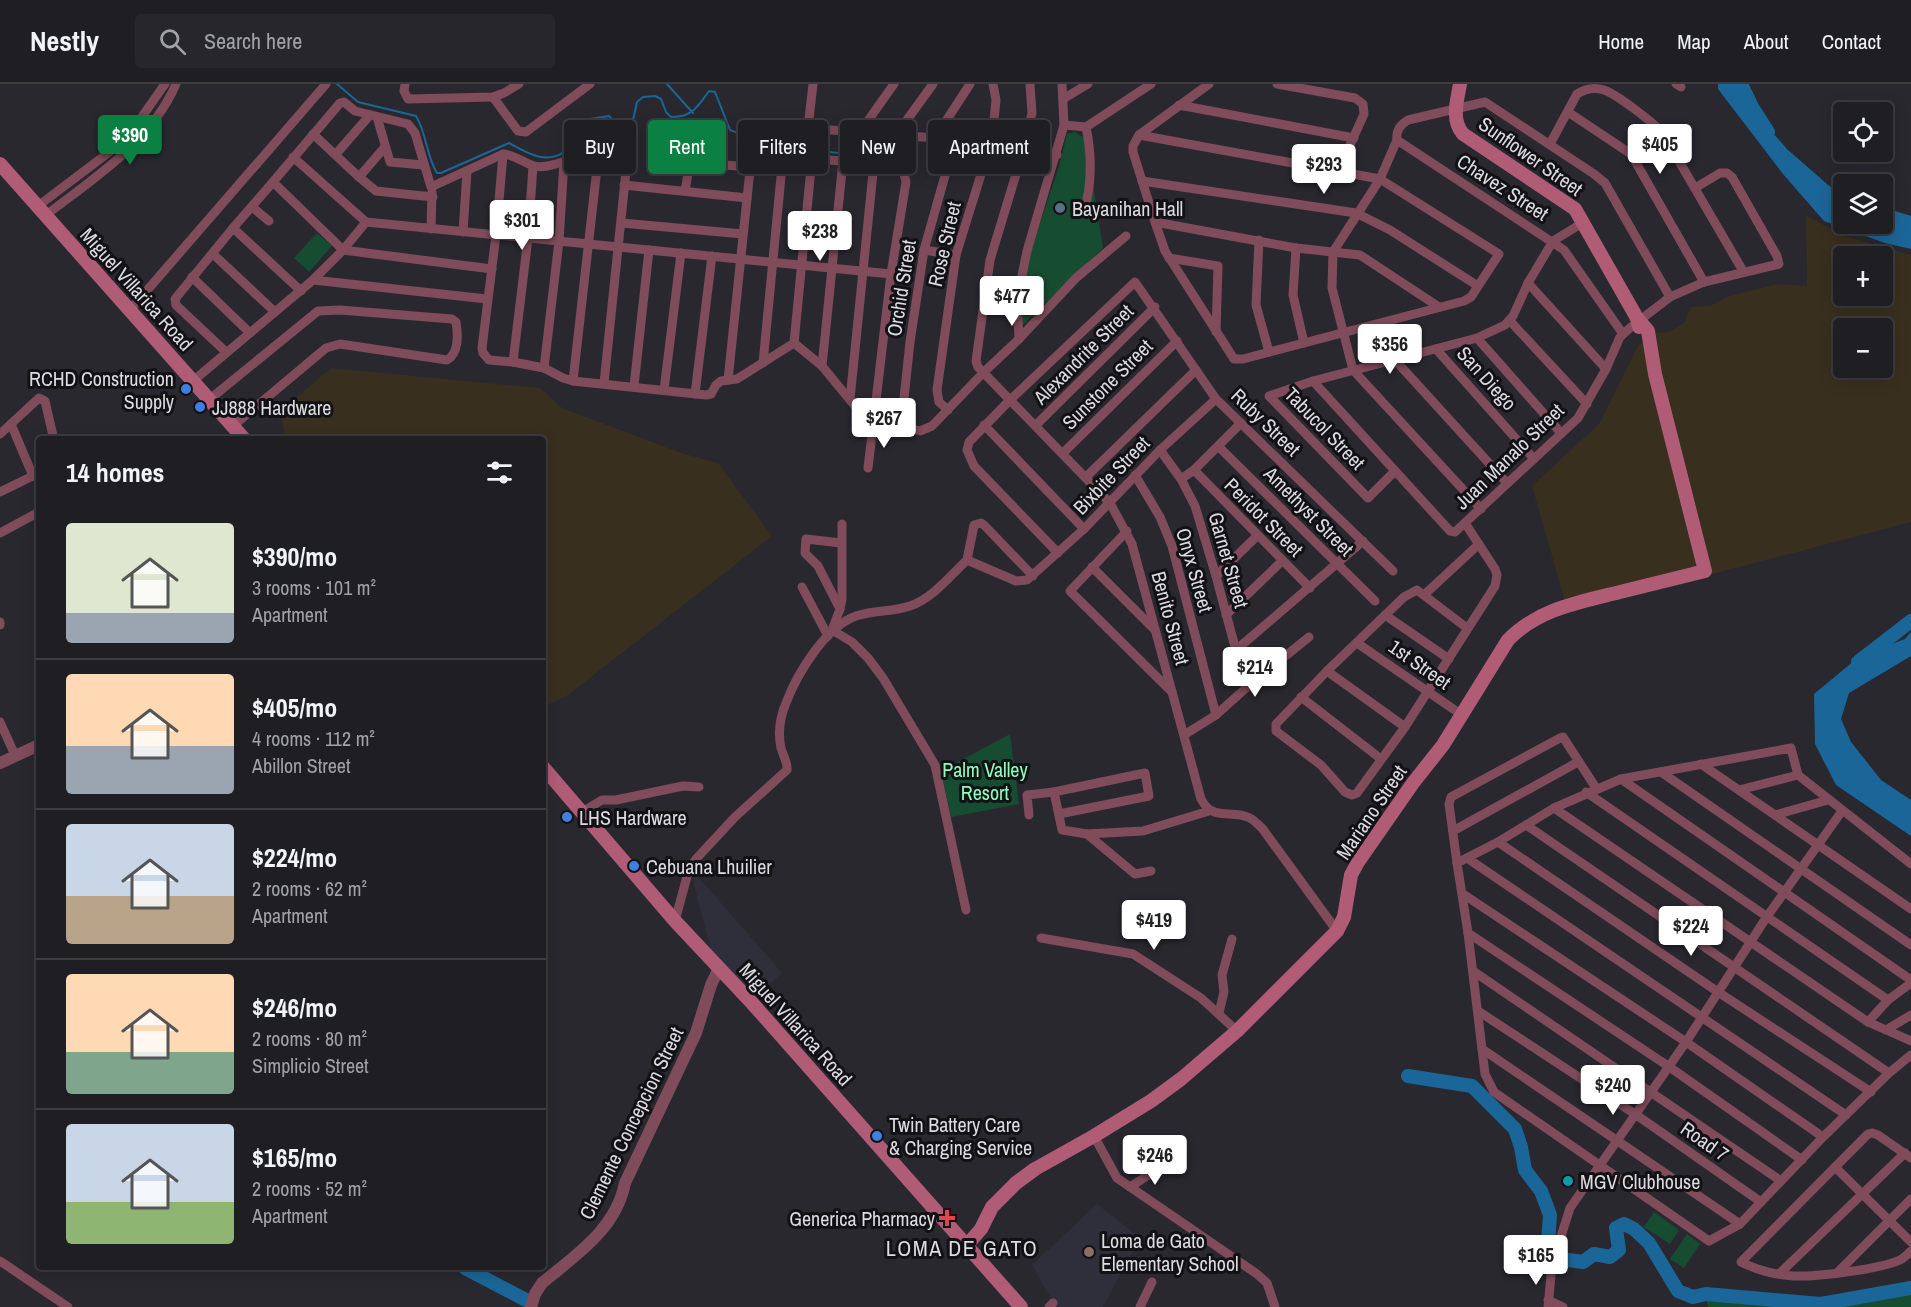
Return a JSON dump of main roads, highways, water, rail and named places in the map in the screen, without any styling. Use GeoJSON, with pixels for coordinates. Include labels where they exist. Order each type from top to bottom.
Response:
{"type":"FeatureCollection","features":[{"type":"Feature","properties":{"kind":"main road","name":"Sunflower Street"},"geometry":{"type":"LineString","coordinates":[[1460,84],[1456,122],[1463,134],[1575,209],[1638,320],[1641,334],[1651,351],[1705,571]]}},
{"type":"Feature","properties":{"kind":"main road","name":"Miguel Villarica Road"},"geometry":{"type":"LineString","coordinates":[[0,164],[242,436]]}},
{"type":"Feature","properties":{"kind":"main road","name":"Mariano Street"},"geometry":{"type":"LineString","coordinates":[[967,1245],[981,1229],[992,1207],[1016,1183],[1035,1169],[1150,1101],[1237,1031],[1337,931],[1344,917],[1351,875],[1358,862],[1413,783],[1443,745],[1508,640],[1531,621],[1570,605],[1705,571]]}},
{"type":"Feature","properties":{"kind":"main road","name":"Miguel Villarica Road"},"geometry":{"type":"LineString","coordinates":[[546,770],[675,921],[1021,1307]]}},
{"type":"Feature","properties":{"kind":"water"},"geometry":{"type":"Polygon","coordinates":[[[1718,84],[1744,84],[1756,114],[1788,150],[1833,189],[1833,224],[1824,221],[1783,174],[1718,89],[1718,84]]]}},
{"type":"Feature","properties":{"kind":"water"},"geometry":{"type":"Polygon","coordinates":[[[1893,210],[1911,216],[1911,249],[1860,234],[1893,234],[1893,210]]]}},
{"type":"Feature","properties":{"kind":"water"},"geometry":{"type":"Polygon","coordinates":[[[1911,632],[1911,656],[1849,693],[1841,719],[1851,742],[1881,780],[1911,800],[1911,836],[1836,785],[1815,744],[1814,694],[1860,656],[1905,639],[1911,632]]]}},
{"type":"Feature","properties":{"kind":"waterway"},"geometry":{"type":"LineString","coordinates":[[337,84],[358,102],[416,116],[437,173],[509,143],[536,156],[557,156],[564,152],[571,122],[609,116],[626,131],[631,129],[637,102],[643,97],[655,96],[661,99],[666,112],[671,117],[678,117],[694,110],[709,91],[715,92],[730,130],[771,146],[840,153]]}},
{"type":"Feature","properties":{"kind":"waterway"},"geometry":{"type":"LineString","coordinates":[[667,84],[693,113]]}},
{"type":"Feature","properties":{"kind":"waterway"},"geometry":{"type":"LineString","coordinates":[[1741,84],[1768,132]]}},
{"type":"Feature","properties":{"kind":"waterway"},"geometry":{"type":"LineString","coordinates":[[1858,662],[1911,621]]}},
{"type":"Feature","properties":{"kind":"waterway"},"geometry":{"type":"LineString","coordinates":[[1408,1076],[1472,1086],[1515,1129],[1525,1170],[1541,1191],[1550,1215],[1547,1257],[1583,1262],[1594,1254],[1610,1257],[1619,1250],[1616,1228],[1624,1224],[1634,1229],[1649,1243],[1678,1291],[1693,1297],[1706,1294],[1821,1304],[1911,1288]]}},
{"type":"Feature","properties":{"kind":"waterway"},"geometry":{"type":"LineString","coordinates":[[469,1270],[526,1300]]}},
{"type":"Feature","properties":{"kind":"place","name":"Bayanihan Hall"},"geometry":{"type":"Point","coordinates":[1060,208]}},
{"type":"Feature","properties":{"kind":"place","name":"RCHD Construction Supply"},"geometry":{"type":"Point","coordinates":[186,389]}},
{"type":"Feature","properties":{"kind":"place","name":"JJ888 Hardware"},"geometry":{"type":"Point","coordinates":[200,407]}},
{"type":"Feature","properties":{"kind":"place","name":"LHS Hardware"},"geometry":{"type":"Point","coordinates":[567,817]}},
{"type":"Feature","properties":{"kind":"place","name":"Cebuana Lhuilier"},"geometry":{"type":"Point","coordinates":[634,866]}},
{"type":"Feature","properties":{"kind":"place","name":"Twin Battery Care & Charging Service"},"geometry":{"type":"Point","coordinates":[877,1136]}},
{"type":"Feature","properties":{"kind":"place","name":"MGV Clubhouse"},"geometry":{"type":"Point","coordinates":[1568,1181]}},
{"type":"Feature","properties":{"kind":"place","name":"Generica Pharmacy"},"geometry":{"type":"Point","coordinates":[947,1218]}},
{"type":"Feature","properties":{"kind":"place","name":"Loma de Gato Elementary School"},"geometry":{"type":"Point","coordinates":[1089,1252]}},
{"type":"Feature","properties":{"kind":"district","name":"LOMA DE GATO"},"geometry":{"type":"Point","coordinates":[962,1248]}},
{"type":"Feature","properties":{"kind":"park label","name":"Palm Valley Resort"},"geometry":{"type":"Point","coordinates":[985,780]}}]}
